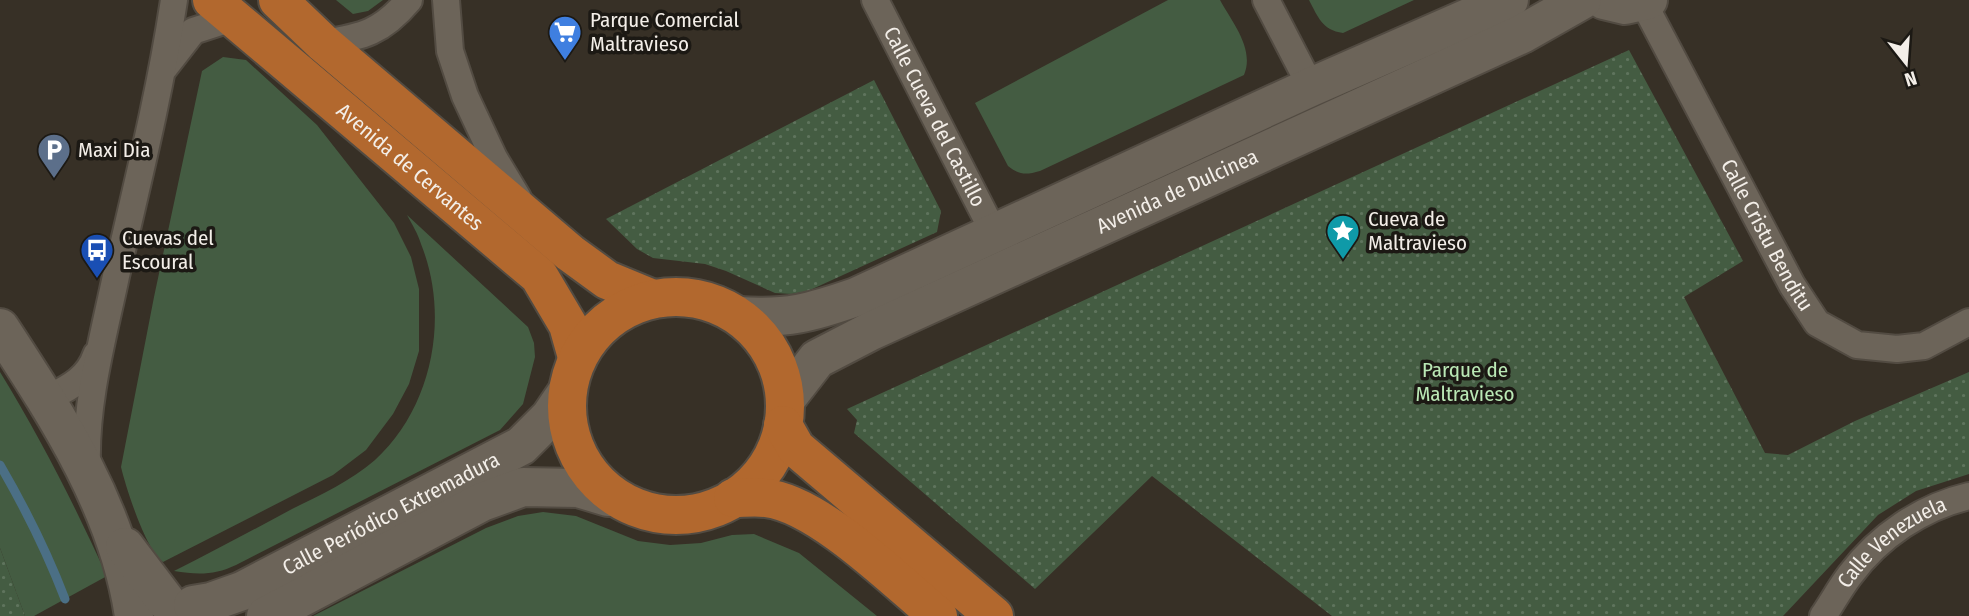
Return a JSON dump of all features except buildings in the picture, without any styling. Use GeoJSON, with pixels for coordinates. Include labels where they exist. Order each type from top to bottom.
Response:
{"type":"FeatureCollection","features":[{"type":"Feature","properties":{"kind":"main road","name":"Avenida de Cervantes"},"geometry":{"type":"LineString","coordinates":[[278,0],[323,43],[570,253],[607,280],[653,299]]}},
{"type":"Feature","properties":{"kind":"main road","name":"Avenida de Dulcinea"},"geometry":{"type":"LineString","coordinates":[[739,316],[773,318],[810,313],[856,297],[1311,87],[1509,0]]}},
{"type":"Feature","properties":{"kind":"main road","name":"Avenida de Dulcinea"},"geometry":{"type":"LineString","coordinates":[[785,412],[817,359],[871,331],[1522,34],[1583,0]]}},
{"type":"Feature","properties":{"kind":"main road"},"geometry":{"type":"LineString","coordinates":[[1604,0],[1625,5],[1646,1]]}},
{"type":"Feature","properties":{"kind":"main road","name":"Avenida de Cervantes"},"geometry":{"type":"LineString","coordinates":[[223,9],[539,276],[568,325],[572,375]]}},
{"type":"Feature","properties":{"kind":"main road"},"geometry":{"type":"LineString","coordinates":[[785,412],[783,435],[768,467],[743,493],[712,510],[675,516],[639,509],[608,497],[582,463],[568,429],[572,375],[599,327],[629,306],[664,296],[700,298],[733,311],[760,334],[779,365],[785,412],[796,448],[994,616]]}},
{"type":"Feature","properties":{"kind":"main road"},"geometry":{"type":"LineString","coordinates":[[0,328],[47,399],[88,471],[112,530],[167,611]]}},
{"type":"Feature","properties":{"kind":"main road","name":"Calle Periódico Extremadura"},"geometry":{"type":"LineString","coordinates":[[167,611],[211,602],[242,591],[521,446],[550,417],[572,375]]}},
{"type":"Feature","properties":{"kind":"main road","name":"Calle Periódico Extremadura"},"geometry":{"type":"LineString","coordinates":[[266,616],[482,502],[523,487],[578,488],[608,497]]}},
{"type":"Feature","properties":{"kind":"main road"},"geometry":{"type":"LineString","coordinates":[[733,498],[767,498],[800,509],[838,533],[938,616]]}},
{"type":"Feature","properties":{"kind":"street"},"geometry":{"type":"LineString","coordinates":[[88,471],[86,435],[103,337],[163,68],[174,0]]}},
{"type":"Feature","properties":{"kind":"street"},"geometry":{"type":"LineString","coordinates":[[323,43],[359,38],[394,18],[409,0]]}},
{"type":"Feature","properties":{"kind":"street"},"geometry":{"type":"LineString","coordinates":[[446,0],[450,51],[466,96],[494,158],[529,218]]}},
{"type":"Feature","properties":{"kind":"street","name":"Calle Cueva del Castillo"},"geometry":{"type":"LineString","coordinates":[[875,0],[994,233]]}},
{"type":"Feature","properties":{"kind":"street"},"geometry":{"type":"LineString","coordinates":[[1266,0],[1311,87]]}},
{"type":"Feature","properties":{"kind":"street","name":"Calle Cristu Benditu"},"geometry":{"type":"LineString","coordinates":[[1646,1],[1787,276],[1818,323],[1857,345],[1897,349],[1924,346],[1969,322]]}},
{"type":"Feature","properties":{"kind":"street"},"geometry":{"type":"LineString","coordinates":[[163,68],[193,31],[223,9]]}},
{"type":"Feature","properties":{"kind":"street"},"geometry":{"type":"LineString","coordinates":[[47,399],[80,381],[92,367],[103,337]]}},
{"type":"Feature","properties":{"kind":"street","name":"Calle Venezuela"},"geometry":{"type":"LineString","coordinates":[[1827,611],[1851,574],[1884,540],[1924,511],[1969,496]]}},
{"type":"Feature","properties":{"kind":"street","name":"Calle Venezuela"},"geometry":{"type":"LineString","coordinates":[[1827,611],[1872,567],[1912,537],[1969,513]]}},
{"type":"Feature","properties":{"kind":"green space"},"geometry":{"type":"Polygon","coordinates":[[[336,0],[383,0],[368,11],[353,14],[336,0]]]}},
{"type":"Feature","properties":{"kind":"green space"},"geometry":{"type":"Polygon","coordinates":[[[1168,0],[1220,0],[1241,36],[1247,55],[1244,75],[1040,171],[1023,173],[1008,166],[975,103],[1168,0]]]}},
{"type":"Feature","properties":{"kind":"green space"},"geometry":{"type":"Polygon","coordinates":[[[1309,0],[1414,0],[1343,33],[1325,26],[1309,0]]]}},
{"type":"Feature","properties":{"kind":"green space","name":"Parque de Maltravieso"},"geometry":{"type":"Polygon","coordinates":[[[1629,50],[1743,261],[1684,297],[1765,453],[1788,455],[1855,421],[1969,372],[1969,474],[1916,491],[1878,515],[1783,616],[1332,616],[1152,476],[1035,589],[854,433],[857,420],[847,409],[1629,50]]]}},
{"type":"Feature","properties":{"kind":"green space"},"geometry":{"type":"Polygon","coordinates":[[[223,57],[246,60],[317,125],[394,223],[411,257],[419,289],[419,351],[409,384],[393,414],[366,450],[333,475],[163,562],[144,533],[121,467],[202,71],[223,57]]]}},
{"type":"Feature","properties":{"kind":"green space"},"geometry":{"type":"Polygon","coordinates":[[[874,80],[941,211],[937,232],[808,291],[792,294],[775,293],[705,264],[653,258],[637,249],[606,219],[874,80]]]}},
{"type":"Feature","properties":{"kind":"green space"},"geometry":{"type":"Polygon","coordinates":[[[407,215],[528,327],[534,343],[535,357],[523,404],[500,430],[236,565],[206,573],[174,571],[324,493],[366,468],[395,438],[411,414],[431,359],[434,301],[430,272],[407,215]]]}},
{"type":"Feature","properties":{"kind":"green space"},"geometry":{"type":"Polygon","coordinates":[[[0,372],[56,472],[107,576],[34,616],[25,616],[0,548],[0,372]]]}},
{"type":"Feature","properties":{"kind":"green space"},"geometry":{"type":"Polygon","coordinates":[[[543,512],[576,516],[638,541],[670,545],[754,534],[799,553],[877,616],[313,616],[486,528],[518,516],[543,512]]]}},
{"type":"Feature","properties":{"kind":"green space"},"geometry":{"type":"Polygon","coordinates":[[[0,548],[25,616],[0,616],[0,548]]]}},
{"type":"Feature","properties":{"kind":"waterway"},"geometry":{"type":"LineString","coordinates":[[0,465],[35,530],[65,599]]}},
{"type":"Feature","properties":{"kind":"place","name":"Parque Comercial Maltravieso"},"geometry":{"type":"Point","coordinates":[565,62]}},
{"type":"Feature","properties":{"kind":"place","name":"Maxi Dia"},"geometry":{"type":"Point","coordinates":[54,180]}},
{"type":"Feature","properties":{"kind":"place","name":"Cueva de Maltravieso"},"geometry":{"type":"Point","coordinates":[1343,261]}},
{"type":"Feature","properties":{"kind":"place","name":"Cuevas del Escoural"},"geometry":{"type":"Point","coordinates":[97,280]}}]}
